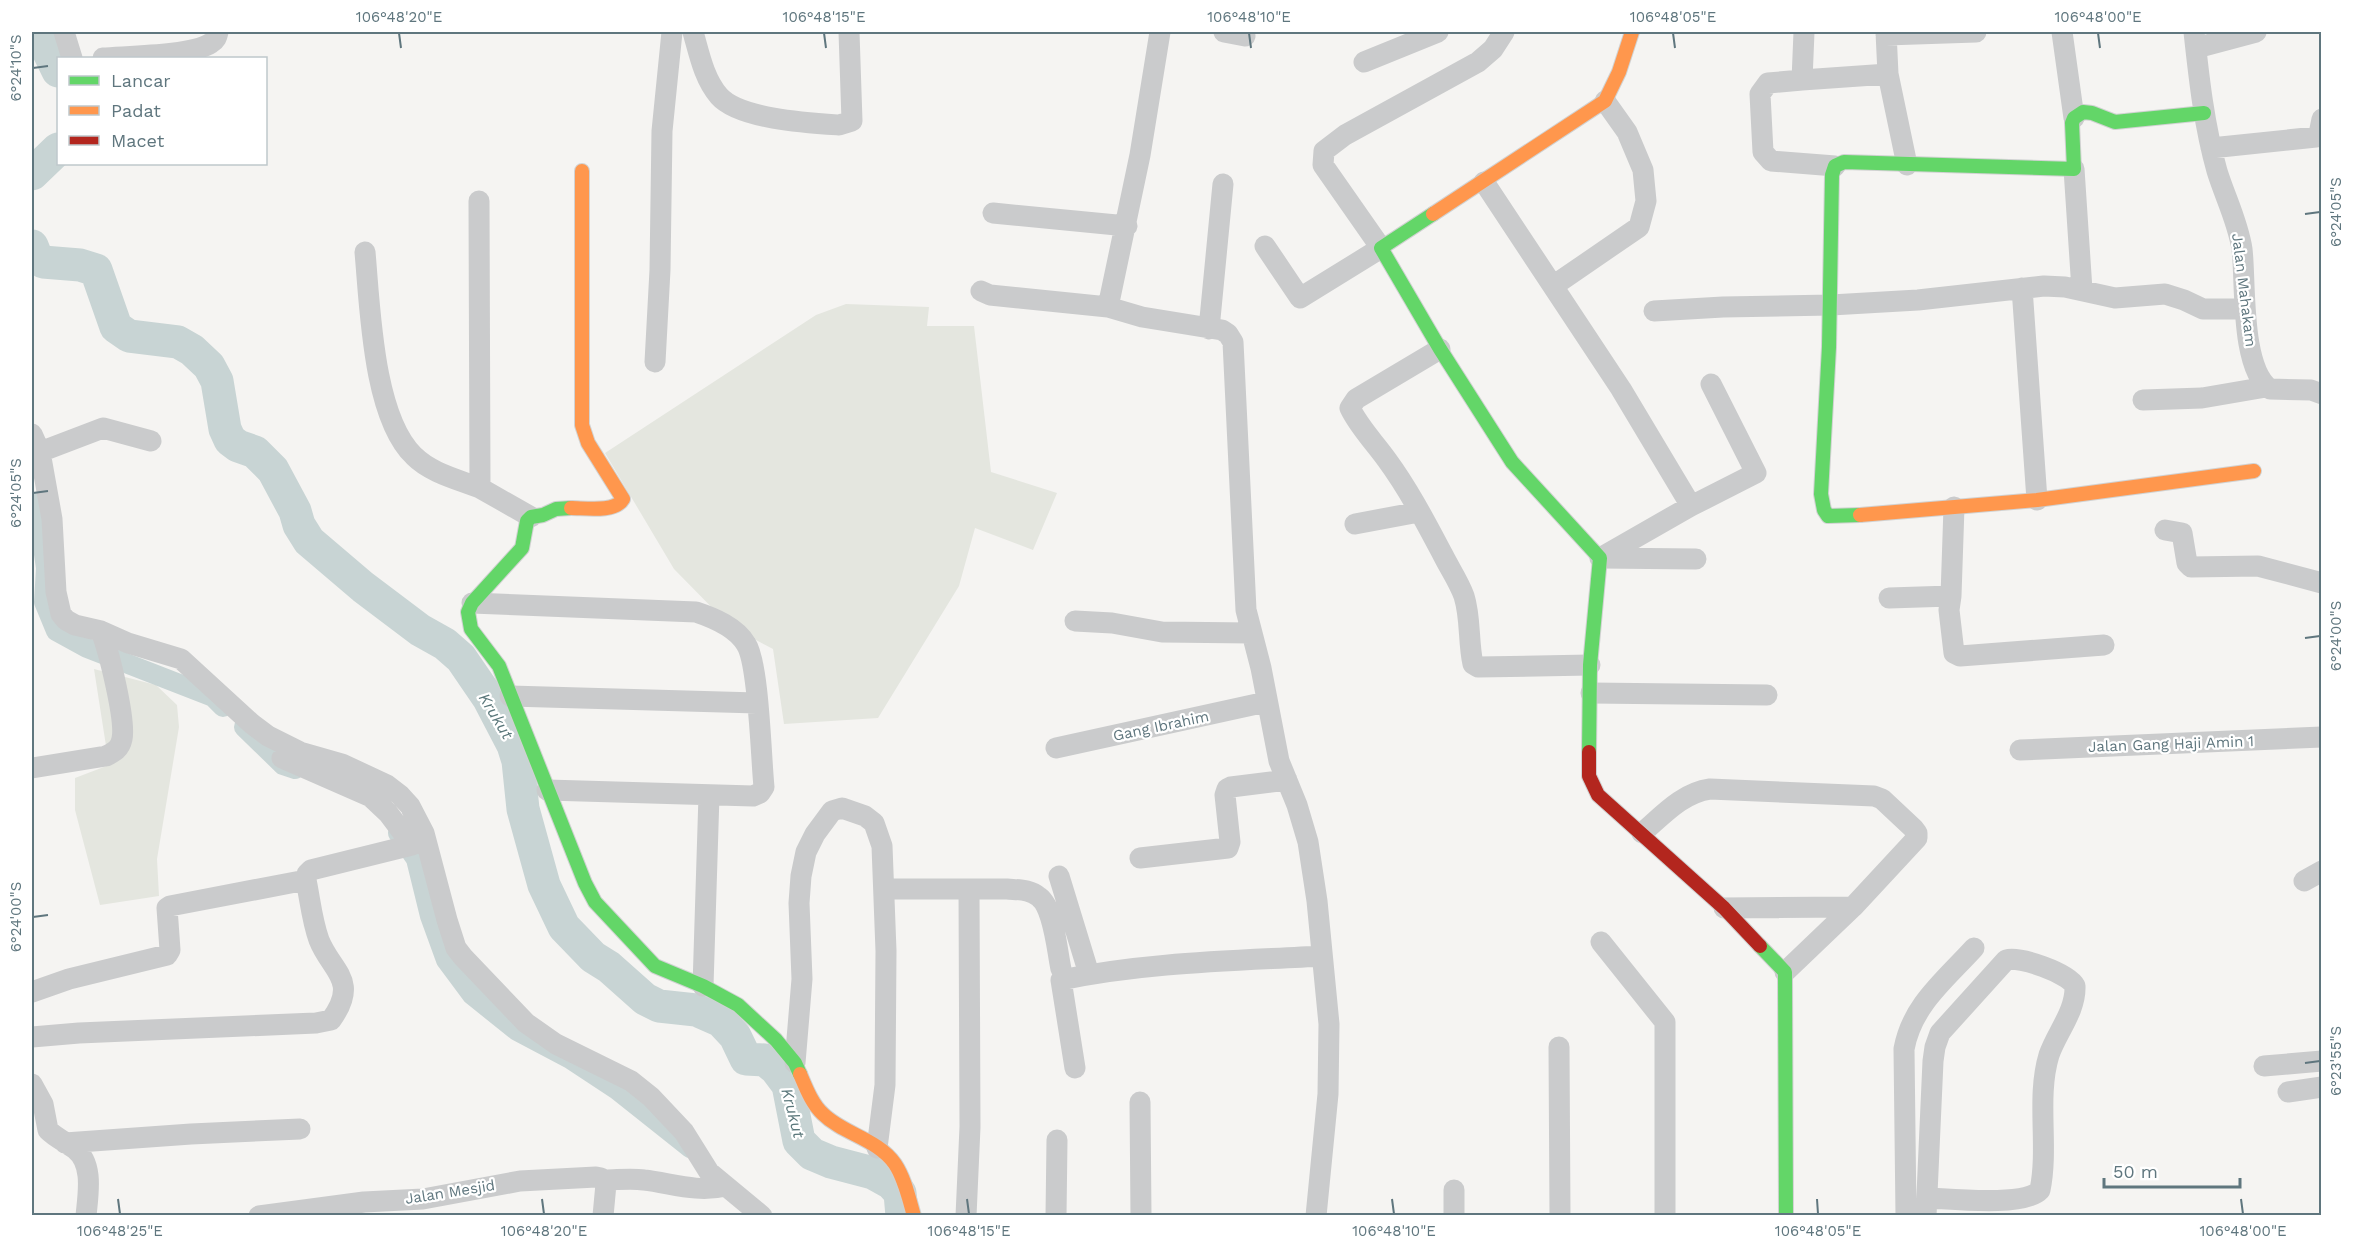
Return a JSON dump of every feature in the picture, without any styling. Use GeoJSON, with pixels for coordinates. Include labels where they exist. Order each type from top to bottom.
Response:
{"type":"FeatureCollection","features":[{"type":"Feature","properties":{"kind":"street"},"geometry":{"type":"LineString","coordinates":[[64,32],[72,57]]}},
{"type":"Feature","properties":{"kind":"street"},"geometry":{"type":"LineString","coordinates":[[117,57],[173,53],[203,47],[214,42],[218,32]]}},
{"type":"Feature","properties":{"kind":"street"},"geometry":{"type":"LineString","coordinates":[[655,362],[660,270],[662,131],[672,32]]}},
{"type":"Feature","properties":{"kind":"street"},"geometry":{"type":"LineString","coordinates":[[693,32],[709,80],[718,96],[727,104],[749,113],[839,125],[852,121],[849,32]]}},
{"type":"Feature","properties":{"kind":"street"},"geometry":{"type":"LineString","coordinates":[[1108,307],[1112,282],[1127,226],[1160,32]]}},
{"type":"Feature","properties":{"kind":"street"},"geometry":{"type":"LineString","coordinates":[[1224,32],[1245,36]]}},
{"type":"Feature","properties":{"kind":"street"},"geometry":{"type":"LineString","coordinates":[[1364,62],[1399,38],[1437,32]]}},
{"type":"Feature","properties":{"kind":"street"},"geometry":{"type":"LineString","coordinates":[[1503,32],[1493,49],[1478,62],[1345,135],[1324,151],[1323,165],[1381,248],[1440,349],[1512,462],[1600,558],[1696,559]]}},
{"type":"Feature","properties":{"kind":"street"},"geometry":{"type":"LineString","coordinates":[[1265,246],[1300,298],[1484,182],[1605,101],[1619,72],[1632,32]]}},
{"type":"Feature","properties":{"kind":"street"},"geometry":{"type":"LineString","coordinates":[[1802,80],[1804,32]]}},
{"type":"Feature","properties":{"kind":"street"},"geometry":{"type":"LineString","coordinates":[[1907,165],[1888,74],[1886,33],[1976,32]]}},
{"type":"Feature","properties":{"kind":"street"},"geometry":{"type":"LineString","coordinates":[[2062,32],[2074,118],[2072,132],[2082,290]]}},
{"type":"Feature","properties":{"kind":"street"},"geometry":{"type":"LineString","coordinates":[[2195,40],[2256,32]]}},
{"type":"Feature","properties":{"kind":"street","name":"Jalan Mahakam"},"geometry":{"type":"LineString","coordinates":[[2195,40],[2211,148],[2239,233],[2243,262],[2244,309],[2251,350],[2259,375],[2266,387]]}},
{"type":"Feature","properties":{"kind":"street"},"geometry":{"type":"LineString","coordinates":[[1888,74],[1768,83],[1760,94],[1763,152],[1771,161],[1835,166],[1844,162],[2074,169]]}},
{"type":"Feature","properties":{"kind":"street"},"geometry":{"type":"LineString","coordinates":[[1553,286],[1639,227],[1646,201],[1642,170],[1627,132],[1605,101]]}},
{"type":"Feature","properties":{"kind":"street"},"geometry":{"type":"LineString","coordinates":[[2074,118],[2083,112],[2090,111],[2115,122],[2204,113]]}},
{"type":"Feature","properties":{"kind":"street"},"geometry":{"type":"LineString","coordinates":[[2211,148],[2316,137],[2319,134],[2322,119]]}},
{"type":"Feature","properties":{"kind":"street"},"geometry":{"type":"LineString","coordinates":[[1835,166],[1832,175],[1831,305],[1822,480],[1825,513],[1836,517],[2037,500],[2254,471]]}},
{"type":"Feature","properties":{"kind":"street"},"geometry":{"type":"LineString","coordinates":[[582,171],[584,320],[582,424],[588,443],[620,490],[623,499],[620,504],[612,507],[556,509],[531,517],[527,521],[522,548],[471,603],[467,615],[470,629],[494,657],[585,883],[595,902],[655,966],[703,986],[738,1005],[776,1040],[795,1063],[812,1100],[823,1115],[890,1157],[899,1170],[914,1215]]}},
{"type":"Feature","properties":{"kind":"street"},"geometry":{"type":"LineString","coordinates":[[1484,182],[1621,389],[1691,506]]}},
{"type":"Feature","properties":{"kind":"street"},"geometry":{"type":"LineString","coordinates":[[1209,329],[1223,184]]}},
{"type":"Feature","properties":{"kind":"street"},"geometry":{"type":"LineString","coordinates":[[479,201],[480,488]]}},
{"type":"Feature","properties":{"kind":"street"},"geometry":{"type":"LineString","coordinates":[[993,213],[1127,226]]}},
{"type":"Feature","properties":{"kind":"street"},"geometry":{"type":"LineString","coordinates":[[365,252],[375,353],[384,397],[399,436],[415,457],[430,468],[480,488],[531,517]]}},
{"type":"Feature","properties":{"kind":"street"},"geometry":{"type":"LineString","coordinates":[[1654,311],[1917,300],[2055,286],[2115,298],[2165,294],[2211,310],[2244,309]]}},
{"type":"Feature","properties":{"kind":"street"},"geometry":{"type":"LineString","coordinates":[[2022,288],[2037,500]]}},
{"type":"Feature","properties":{"kind":"street"},"geometry":{"type":"LineString","coordinates":[[981,291],[990,295],[1108,307],[1142,317],[1209,329],[1228,334],[1235,350],[1246,610],[1261,668],[1279,762],[1308,842],[1317,901],[1329,1024],[1330,1057],[1316,1215]]}},
{"type":"Feature","properties":{"kind":"street"},"geometry":{"type":"LineString","coordinates":[[1440,349],[1356,399],[1350,408],[1356,420],[1389,462],[1464,596],[1473,664],[1478,667],[1590,665]]}},
{"type":"Feature","properties":{"kind":"street"},"geometry":{"type":"LineString","coordinates":[[1600,558],[1691,506],[1756,473],[1711,384]]}},
{"type":"Feature","properties":{"kind":"street"},"geometry":{"type":"LineString","coordinates":[[2143,400],[2202,398],[2266,387],[2312,390],[2322,394]]}},
{"type":"Feature","properties":{"kind":"street"},"geometry":{"type":"LineString","coordinates":[[151,441],[103,428],[36,443],[52,519],[56,592],[61,614],[75,625],[181,659],[268,736],[300,752],[342,764],[387,785],[400,795],[410,806],[424,833],[456,948],[463,957],[526,1023],[538,1032],[556,1044],[631,1081],[651,1096],[684,1132],[709,1172],[762,1215]]}},
{"type":"Feature","properties":{"kind":"street"},"geometry":{"type":"LineString","coordinates":[[1954,507],[1949,610],[1953,650],[1956,655],[2104,645]]}},
{"type":"Feature","properties":{"kind":"street"},"geometry":{"type":"LineString","coordinates":[[1355,524],[1419,512]]}},
{"type":"Feature","properties":{"kind":"street"},"geometry":{"type":"LineString","coordinates":[[2165,530],[2182,533],[2187,563],[2191,567],[2258,566],[2322,583]]}},
{"type":"Feature","properties":{"kind":"street"},"geometry":{"type":"LineString","coordinates":[[1600,558],[1590,665],[1589,776],[1598,795],[1724,908],[1785,972],[1786,1215]]}},
{"type":"Feature","properties":{"kind":"street"},"geometry":{"type":"LineString","coordinates":[[1889,598],[1951,596]]}},
{"type":"Feature","properties":{"kind":"street"},"geometry":{"type":"LineString","coordinates":[[471,603],[680,611],[710,617],[736,633],[750,649],[764,787],[760,793],[753,796],[548,790]]}},
{"type":"Feature","properties":{"kind":"street"},"geometry":{"type":"LineString","coordinates":[[1075,621],[1112,623],[1162,632],[1251,633]]}},
{"type":"Feature","properties":{"kind":"street"},"geometry":{"type":"LineString","coordinates":[[32,768],[106,756],[115,752],[119,746],[122,731],[110,658],[102,634]]}},
{"type":"Feature","properties":{"kind":"street"},"geometry":{"type":"LineString","coordinates":[[1591,693],[1767,694]]}},
{"type":"Feature","properties":{"kind":"street"},"geometry":{"type":"LineString","coordinates":[[510,696],[757,703]]}},
{"type":"Feature","properties":{"kind":"street","name":"Gang Ibrahim"},"geometry":{"type":"LineString","coordinates":[[1056,748],[1266,702]]}},
{"type":"Feature","properties":{"kind":"street","name":"Jalan Gang Haji Amin 1"},"geometry":{"type":"LineString","coordinates":[[2020,750],[2322,737]]}},
{"type":"Feature","properties":{"kind":"street"},"geometry":{"type":"LineString","coordinates":[[32,1037],[316,1023],[331,1020],[341,999],[343,985],[339,971],[318,936],[306,880],[307,874],[311,870],[407,847],[388,813],[371,797],[281,758]]}},
{"type":"Feature","properties":{"kind":"street"},"geometry":{"type":"LineString","coordinates":[[1140,858],[1228,848],[1230,842],[1225,795],[1227,789],[1287,780]]}},
{"type":"Feature","properties":{"kind":"street"},"geometry":{"type":"LineString","coordinates":[[1642,833],[1680,801],[1699,790],[1816,792],[1874,796],[1882,799],[1914,829],[1917,838],[1852,907],[1785,972]]}},
{"type":"Feature","properties":{"kind":"street"},"geometry":{"type":"LineString","coordinates":[[703,986],[709,795]]}},
{"type":"Feature","properties":{"kind":"street"},"geometry":{"type":"LineString","coordinates":[[795,1063],[802,979],[799,903],[806,852],[815,834],[832,811],[842,808],[849,809],[874,823],[882,846],[885,889],[885,1085],[877,1148]]}},
{"type":"Feature","properties":{"kind":"street"},"geometry":{"type":"LineString","coordinates":[[1059,876],[1089,974]]}},
{"type":"Feature","properties":{"kind":"street"},"geometry":{"type":"LineString","coordinates":[[32,992],[69,979],[167,955],[170,950],[167,908],[170,906],[306,880]]}},
{"type":"Feature","properties":{"kind":"street"},"geometry":{"type":"LineString","coordinates":[[885,889],[1027,891],[1041,898],[1049,913],[1061,969]]}},
{"type":"Feature","properties":{"kind":"street"},"geometry":{"type":"LineString","coordinates":[[966,1215],[970,1127],[969,889]]}},
{"type":"Feature","properties":{"kind":"street"},"geometry":{"type":"LineString","coordinates":[[1724,908],[1852,907]]}},
{"type":"Feature","properties":{"kind":"street"},"geometry":{"type":"LineString","coordinates":[[1602,942],[1665,1022],[1665,1215]]}},
{"type":"Feature","properties":{"kind":"street"},"geometry":{"type":"LineString","coordinates":[[1906,1215],[1904,1049],[1906,1034],[1916,1011],[1974,948]]}},
{"type":"Feature","properties":{"kind":"street"},"geometry":{"type":"LineString","coordinates":[[1076,1068],[1061,980],[1151,966],[1322,956]]}},
{"type":"Feature","properties":{"kind":"street"},"geometry":{"type":"LineString","coordinates":[[2006,960],[2023,961],[2066,975],[2075,986],[2076,995],[2054,1043],[2045,1073],[2040,1190],[2035,1195],[2017,1200],[1927,1207],[1933,1061],[1940,1033],[2006,960]]}},
{"type":"Feature","properties":{"kind":"street"},"geometry":{"type":"LineString","coordinates":[[1559,1047],[1560,1215]]}},
{"type":"Feature","properties":{"kind":"street"},"geometry":{"type":"LineString","coordinates":[[2264,1066],[2322,1061]]}},
{"type":"Feature","properties":{"kind":"street"},"geometry":{"type":"LineString","coordinates":[[32,1084],[43,1104],[48,1130],[80,1153],[86,1165],[88,1183],[86,1215]]}},
{"type":"Feature","properties":{"kind":"street"},"geometry":{"type":"LineString","coordinates":[[2288,1092],[2322,1087]]}},
{"type":"Feature","properties":{"kind":"street"},"geometry":{"type":"LineString","coordinates":[[1140,1102],[1141,1215]]}},
{"type":"Feature","properties":{"kind":"street"},"geometry":{"type":"LineString","coordinates":[[65,1143],[300,1129]]}},
{"type":"Feature","properties":{"kind":"street"},"geometry":{"type":"LineString","coordinates":[[1056,1215],[1057,1140]]}},
{"type":"Feature","properties":{"kind":"street","name":"Jalan Mesjid"},"geometry":{"type":"LineString","coordinates":[[259,1215],[364,1202],[423,1200],[520,1181],[596,1177],[605,1180],[643,1179],[713,1189],[725,1186]]}},
{"type":"Feature","properties":{"kind":"street"},"geometry":{"type":"LineString","coordinates":[[603,1215],[605,1180]]}},
{"type":"Feature","properties":{"kind":"street"},"geometry":{"type":"LineString","coordinates":[[1454,1190],[1454,1215]]}},
{"type":"Feature","properties":{"kind":"shaded area"},"geometry":{"type":"Polygon","coordinates":[[[846,304],[929,307],[927,326],[974,326],[991,472],[1057,493],[1033,550],[975,528],[959,586],[878,718],[784,724],[773,649],[731,627],[674,569],[605,453],[816,315],[846,304]]]}},
{"type":"Feature","properties":{"kind":"shaded area"},"geometry":{"type":"Polygon","coordinates":[[[94,669],[156,685],[177,705],[179,727],[157,859],[159,896],[100,905],[75,810],[75,778],[109,765],[94,669]]]}},
{"type":"Feature","properties":{"kind":"waterway","name":"Krukut"},"geometry":{"type":"LineString","coordinates":[[39,32],[57,69]]}},
{"type":"Feature","properties":{"kind":"waterway","name":"Krukut"},"geometry":{"type":"LineString","coordinates":[[32,174],[57,150]]}},
{"type":"Feature","properties":{"kind":"waterway","name":"Krukut"},"geometry":{"type":"LineString","coordinates":[[32,246],[36,256],[43,262],[80,265],[96,270],[116,327],[129,336],[178,342],[192,350],[209,366],[217,381],[225,429],[230,440],[238,446],[255,452],[273,470],[309,541],[363,587],[420,630],[445,644],[461,658],[489,699],[513,745],[518,761],[523,809],[544,885],[564,927],[593,957],[609,967],[645,999],[659,1006],[696,1010],[721,1021],[735,1036],[746,1059],[765,1060],[776,1069],[788,1085],[799,1141],[812,1154],[831,1162],[873,1173],[891,1183],[900,1193],[902,1216]]}},
{"type":"Feature","properties":{"kind":"waterway"},"geometry":{"type":"LineString","coordinates":[[32,502],[39,519],[46,568],[44,602],[56,631],[87,648],[213,697],[223,707]]}},
{"type":"Feature","properties":{"kind":"waterway"},"geometry":{"type":"LineString","coordinates":[[244,727],[283,765],[295,769]]}},
{"type":"Feature","properties":{"kind":"waterway"},"geometry":{"type":"LineString","coordinates":[[398,833],[416,859],[430,916],[446,960],[472,995],[517,1031],[570,1059],[617,1090],[690,1148]]}},
{"type":"Feature","properties":{"kind":"traffic: fast"},"geometry":{"type":"LineString","coordinates":[[1860,515],[1828,516],[1824,510],[1821,494],[1829,347],[1832,175],[1835,166],[1844,162],[2074,169],[2072,123],[2074,118],[2083,112],[2115,122],[2204,113]]}},
{"type":"Feature","properties":{"kind":"traffic: fast"},"geometry":{"type":"LineString","coordinates":[[1433,214],[1381,248],[1440,349],[1512,462],[1600,558],[1590,665],[1589,752]]}},
{"type":"Feature","properties":{"kind":"traffic: fast"},"geometry":{"type":"LineString","coordinates":[[571,508],[556,509],[531,517],[527,521],[522,548],[472,603],[468,612],[471,629],[499,666],[585,883],[595,902],[655,966],[703,986],[738,1005],[776,1040],[795,1063],[800,1074]]}},
{"type":"Feature","properties":{"kind":"traffic: fast"},"geometry":{"type":"LineString","coordinates":[[1760,946],[1785,972],[1786,1216]]}},
{"type":"Feature","properties":{"kind":"traffic: slow"},"geometry":{"type":"LineString","coordinates":[[1433,214],[1605,101],[1619,72],[1632,32]]}},
{"type":"Feature","properties":{"kind":"traffic: slow"},"geometry":{"type":"LineString","coordinates":[[571,508],[607,508],[623,499],[588,443],[582,425],[582,171]]}},
{"type":"Feature","properties":{"kind":"traffic: slow"},"geometry":{"type":"LineString","coordinates":[[1860,515],[2037,500],[2254,471]]}},
{"type":"Feature","properties":{"kind":"traffic: slow"},"geometry":{"type":"LineString","coordinates":[[800,1074],[812,1101],[823,1114],[840,1127],[870,1142],[888,1155],[904,1183],[914,1216]]}},
{"type":"Feature","properties":{"kind":"traffic: jam"},"geometry":{"type":"LineString","coordinates":[[1589,752],[1589,776],[1598,795],[1724,908],[1760,946]]}}]}
